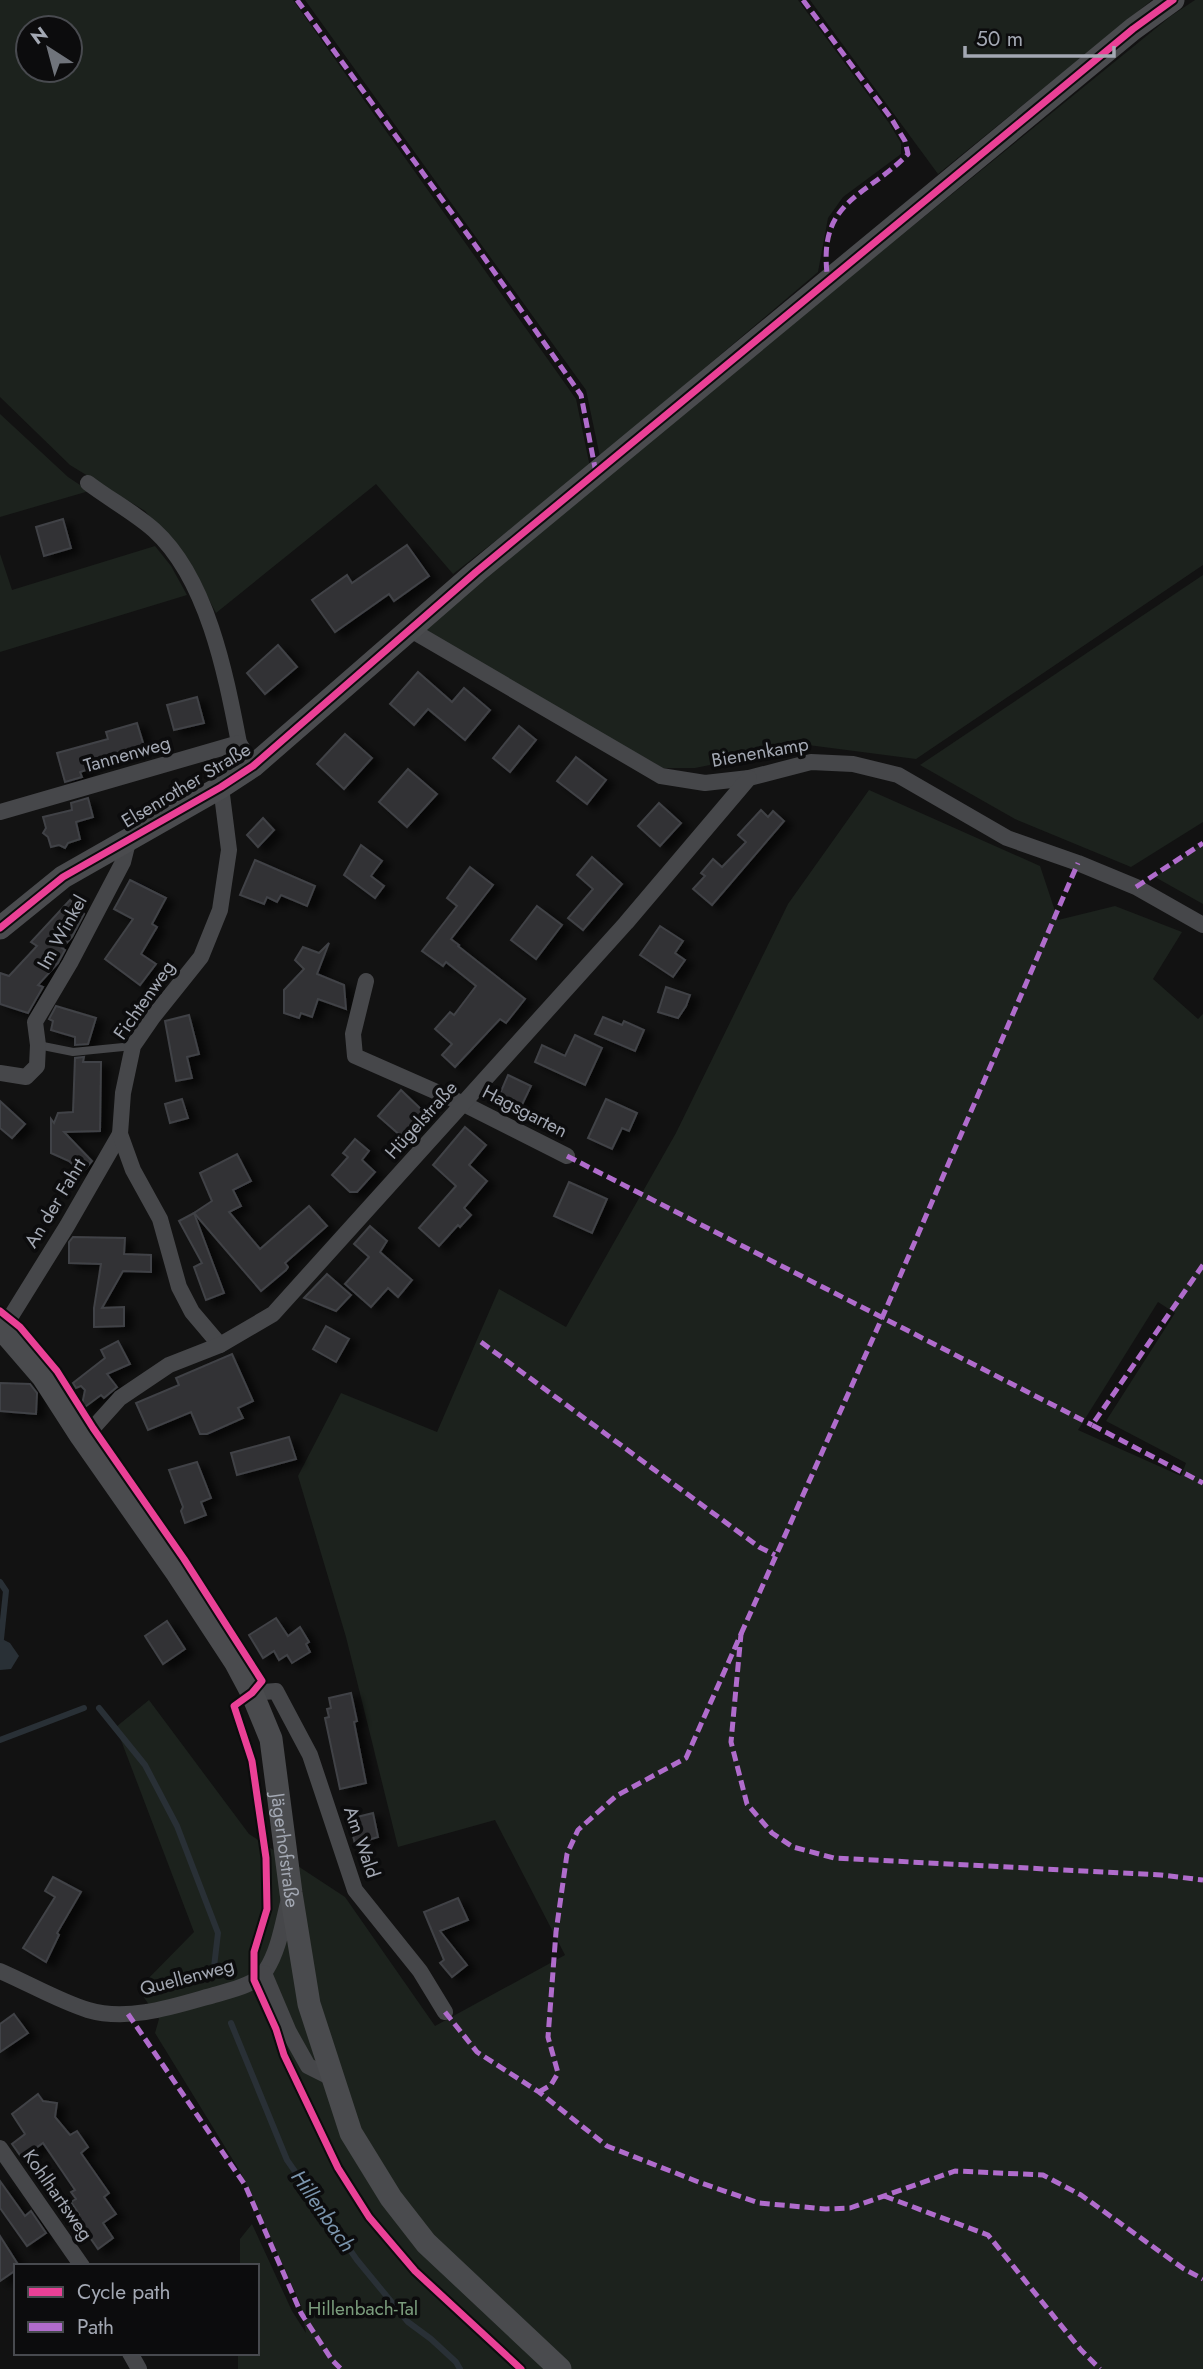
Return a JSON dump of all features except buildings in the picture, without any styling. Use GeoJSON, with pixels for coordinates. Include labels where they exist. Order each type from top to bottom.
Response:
{"type":"FeatureCollection","features":[{"type":"Feature","properties":{"kind":"street","name":"Elsenrother Straße"},"geometry":{"type":"LineString","coordinates":[[0,928],[63,877],[253,766],[532,525],[1122,37],[1173,0]]}},
{"type":"Feature","properties":{"kind":"street"},"geometry":{"type":"LineString","coordinates":[[88,484],[155,531],[190,579],[224,665],[239,743],[253,766]]}},
{"type":"Feature","properties":{"kind":"street","name":"Bienenkamp"},"geometry":{"type":"LineString","coordinates":[[411,630],[661,776],[705,783],[749,778],[811,762],[853,764],[898,775],[1007,838],[1136,887],[1203,925]]}},
{"type":"Feature","properties":{"kind":"street","name":"Tannenweg"},"geometry":{"type":"LineString","coordinates":[[0,812],[239,743]]}},
{"type":"Feature","properties":{"kind":"street","name":"Hügelstraße"},"geometry":{"type":"LineString","coordinates":[[81,1436],[93,1428],[120,1398],[169,1364],[220,1345],[273,1314],[626,923],[749,778]]}},
{"type":"Feature","properties":{"kind":"street","name":"Fichtenweg"},"geometry":{"type":"LineString","coordinates":[[220,1345],[192,1312],[179,1287],[160,1219],[133,1170],[120,1134],[125,1083],[133,1046],[201,957],[220,910],[229,850],[221,787]]}},
{"type":"Feature","properties":{"kind":"street","name":"Im Winkel"},"geometry":{"type":"LineString","coordinates":[[0,1073],[26,1077],[37,1066],[35,1022],[70,963],[123,862],[129,838]]}},
{"type":"Feature","properties":{"kind":"street","name":"Hagsgarten"},"geometry":{"type":"LineString","coordinates":[[366,981],[353,1034],[355,1056],[464,1104],[567,1156]]}},
{"type":"Feature","properties":{"kind":"street","name":"An der Fahrt"},"geometry":{"type":"LineString","coordinates":[[1,1328],[67,1226],[120,1134]]}},
{"type":"Feature","properties":{"kind":"street","name":"Jägerhofstraße"},"geometry":{"type":"LineString","coordinates":[[1,1328],[43,1377],[177,1573],[236,1663],[252,1693],[271,1739],[290,1893],[309,2004],[351,2133],[391,2198],[426,2243],[560,2369]]}},
{"type":"Feature","properties":{"kind":"street","name":"Am Wald"},"geometry":{"type":"LineString","coordinates":[[252,1693],[276,1691],[310,1755],[355,1890],[420,1970],[445,2012]]}},
{"type":"Feature","properties":{"kind":"street","name":"Quellenweg"},"geometry":{"type":"LineString","coordinates":[[0,1971],[89,2010],[128,2014],[170,2007],[234,1989],[264,1973],[273,1957],[290,1893]]}},
{"type":"Feature","properties":{"kind":"street","name":"Quellenweg"},"geometry":{"type":"LineString","coordinates":[[264,1973],[289,2032],[309,2066],[334,2080]]}},
{"type":"Feature","properties":{"kind":"street","name":"Kohlhartsweg"},"geometry":{"type":"LineString","coordinates":[[0,2148],[81,2264]]}},
{"type":"Feature","properties":{"kind":"lane"},"geometry":{"type":"LineString","coordinates":[[38,1045],[73,1052],[133,1046]]}},
{"type":"Feature","properties":{"kind":"green space"},"geometry":{"type":"Polygon","coordinates":[[[0,0],[293,0],[576,399],[590,467],[453,574],[376,484],[216,613],[192,567],[145,511],[70,465],[0,397],[0,0]]]}},
{"type":"Feature","properties":{"kind":"green space"},"geometry":{"type":"Polygon","coordinates":[[[305,0],[798,0],[889,123],[901,143],[901,154],[843,197],[828,218],[818,272],[600,457],[586,390],[305,0]]]}},
{"type":"Feature","properties":{"kind":"green space"},"geometry":{"type":"Polygon","coordinates":[[[810,0],[1152,0],[938,174],[810,0]]]}},
{"type":"Feature","properties":{"kind":"green space"},"geometry":{"type":"Polygon","coordinates":[[[1195,0],[1203,0],[1203,565],[916,759],[808,745],[695,768],[663,768],[417,629],[1171,16],[1195,0]]]}},
{"type":"Feature","properties":{"kind":"green space"},"geometry":{"type":"Polygon","coordinates":[[[0,414],[68,477],[89,491],[0,517],[0,414]]]}},
{"type":"Feature","properties":{"kind":"green space"},"geometry":{"type":"Polygon","coordinates":[[[155,546],[171,566],[187,595],[0,652],[0,554],[12,590],[155,546]]]}},
{"type":"Feature","properties":{"kind":"green space"},"geometry":{"type":"Polygon","coordinates":[[[1203,575],[1203,822],[1131,867],[1015,819],[920,765],[1203,575]]]}},
{"type":"Feature","properties":{"kind":"green space","name":"Hillenbach-Tal"},"geometry":{"type":"Polygon","coordinates":[[[869,790],[1040,866],[1058,920],[1115,906],[1182,932],[1153,979],[1198,1019],[1203,1014],[1203,2369],[238,2369],[238,2355],[259,2355],[259,2264],[240,2264],[240,2239],[252,2224],[292,2311],[306,2333],[301,2305],[241,2173],[155,2033],[159,2019],[138,1989],[194,1932],[116,1727],[149,1700],[249,1834],[345,1897],[435,2026],[565,1955],[495,1820],[398,1847],[346,1637],[298,1476],[341,1393],[437,1432],[499,1289],[566,1327],[676,1133],[788,904],[869,790]],[[1158,1302],[1078,1430],[1181,1476],[1186,1463],[1106,1421],[1175,1313],[1158,1302]]]}},
{"type":"Feature","properties":{"kind":"green space"},"geometry":{"type":"Polygon","coordinates":[[[1203,843],[1203,904],[1155,877],[1203,843]]]}},
{"type":"Feature","properties":{"kind":"shaded area"},"geometry":{"type":"Polygon","coordinates":[[[0,1638],[10,1643],[19,1656],[11,1669],[0,1670],[0,1638]]]}},
{"type":"Feature","properties":{"kind":"waterway"},"geometry":{"type":"LineString","coordinates":[[0,1582],[6,1591],[1,1639]]}},
{"type":"Feature","properties":{"kind":"waterway","name":"Hillenbach"},"geometry":{"type":"LineString","coordinates":[[0,1740],[84,1708]]}},
{"type":"Feature","properties":{"kind":"waterway","name":"Hillenbach"},"geometry":{"type":"LineString","coordinates":[[99,1708],[145,1765],[177,1826],[218,1933],[214,1967]]}},
{"type":"Feature","properties":{"kind":"waterway","name":"Hillenbach"},"geometry":{"type":"LineString","coordinates":[[231,2023],[287,2160],[357,2260],[408,2322],[431,2339],[460,2369]]}},
{"type":"Feature","properties":{"kind":"marked path"},"geometry":{"type":"LineString","coordinates":[[297,0],[581,395],[596,473]]}},
{"type":"Feature","properties":{"kind":"marked path"},"geometry":{"type":"LineString","coordinates":[[803,0],[891,118],[905,141],[908,154],[847,204],[836,217],[829,233],[826,254],[828,281]]}},
{"type":"Feature","properties":{"kind":"marked path"},"geometry":{"type":"LineString","coordinates":[[1136,887],[1203,843]]}},
{"type":"Feature","properties":{"kind":"marked path"},"geometry":{"type":"LineString","coordinates":[[741,1634],[882,1318],[1078,863]]}},
{"type":"Feature","properties":{"kind":"marked path"},"geometry":{"type":"LineString","coordinates":[[567,1156],[1092,1425]]}},
{"type":"Feature","properties":{"kind":"marked path"},"geometry":{"type":"LineString","coordinates":[[1203,1265],[1092,1425],[1203,1483]]}},
{"type":"Feature","properties":{"kind":"marked path"},"geometry":{"type":"LineString","coordinates":[[481,1342],[759,1547],[775,1555]]}},
{"type":"Feature","properties":{"kind":"marked path"},"geometry":{"type":"LineString","coordinates":[[539,2092],[551,2085],[558,2073],[548,2037],[556,1932],[567,1854],[578,1830],[616,1796],[686,1758],[741,1634],[731,1742],[747,1804],[772,1833],[793,1847],[834,1858],[1161,1875],[1203,1880]]}},
{"type":"Feature","properties":{"kind":"marked path"},"geometry":{"type":"LineString","coordinates":[[445,2012],[477,2052],[539,2092],[607,2146],[701,2183],[759,2203],[826,2209],[850,2208],[955,2171],[1043,2175],[1081,2195],[1184,2269],[1203,2279]]}},
{"type":"Feature","properties":{"kind":"marked path"},"geometry":{"type":"LineString","coordinates":[[128,2014],[245,2185],[301,2313],[341,2369]]}},
{"type":"Feature","properties":{"kind":"marked path"},"geometry":{"type":"LineString","coordinates":[[884,2196],[988,2235],[1081,2350],[1100,2369]]}},
{"type":"Feature","properties":{"kind":"cycle path"},"geometry":{"type":"LineString","coordinates":[[0,928],[63,877],[253,766],[476,572],[1133,29],[1173,0]]}},
{"type":"Feature","properties":{"kind":"cycle path"},"geometry":{"type":"LineString","coordinates":[[0,1311],[20,1327],[57,1371],[184,1559],[262,1681],[252,1693],[234,1706],[252,1761],[266,1858],[267,1909],[254,1952],[254,1980],[276,2029],[284,2055],[338,2168],[369,2217],[415,2271],[521,2369]]}}]}
